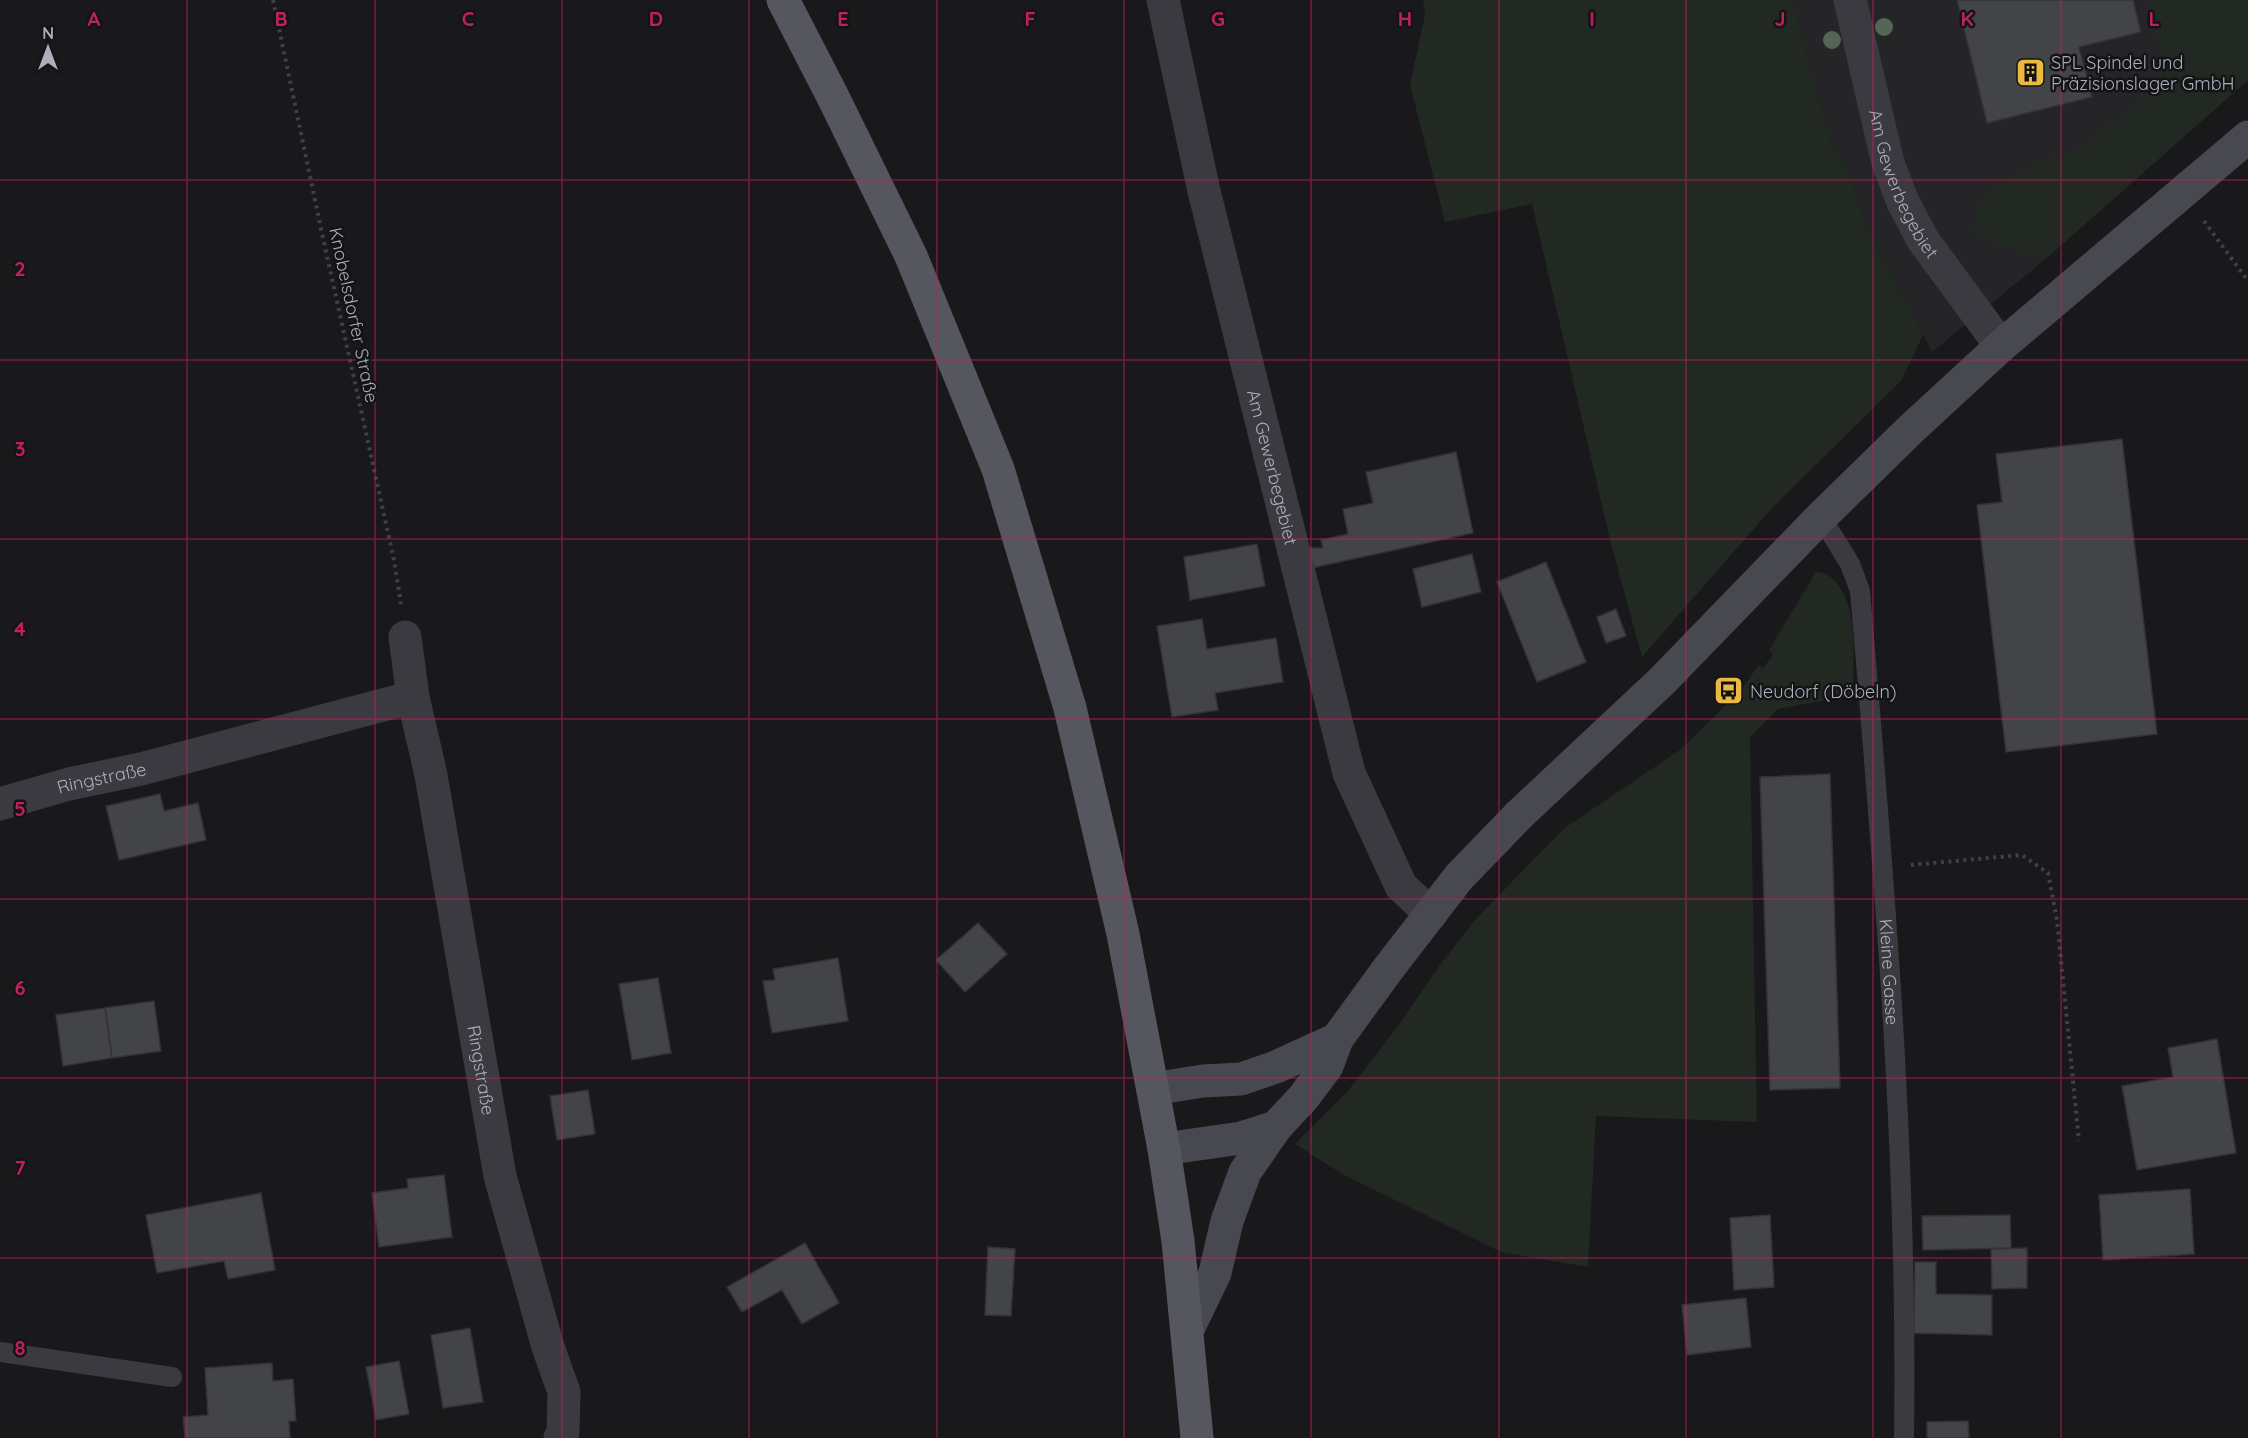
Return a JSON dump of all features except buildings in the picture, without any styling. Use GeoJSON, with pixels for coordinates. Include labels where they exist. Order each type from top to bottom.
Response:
{"type":"FeatureCollection","features":[{"type":"Feature","properties":{"kind":"main road"},"geometry":{"type":"LineString","coordinates":[[783,0],[910,256],[998,469],[1060,675],[1123,934],[1164,1149],[1178,1241],[1197,1438]]}},
{"type":"Feature","properties":{"kind":"main road"},"geometry":{"type":"LineString","coordinates":[[1188,1329],[1215,1273],[1227,1221],[1245,1172],[1276,1127],[1303,1098],[1327,1066],[1337,1040],[1459,877],[1519,815],[1662,681],[1821,517],[2001,346],[2248,137]]}},
{"type":"Feature","properties":{"kind":"main road"},"geometry":{"type":"LineString","coordinates":[[1153,1089],[1203,1081],[1241,1079],[1276,1067],[1337,1040]]}},
{"type":"Feature","properties":{"kind":"main road"},"geometry":{"type":"LineString","coordinates":[[1164,1149],[1241,1138],[1276,1127]]}},
{"type":"Feature","properties":{"kind":"street","name":"Am Gewerbegebiet"},"geometry":{"type":"LineString","coordinates":[[1163,0],[1206,202],[1349,773],[1401,886],[1431,914]]}},
{"type":"Feature","properties":{"kind":"street","name":"Am Gewerbegebiet"},"geometry":{"type":"LineString","coordinates":[[1850,0],[1888,163],[1903,202],[1923,240],[2001,346]]}},
{"type":"Feature","properties":{"kind":"street","name":"Ringstraße"},"geometry":{"type":"LineString","coordinates":[[405,637],[413,697],[431,775],[500,1176],[548,1347],[564,1392],[563,1432],[560,1438]]}},
{"type":"Feature","properties":{"kind":"street","name":"Ringstraße"},"geometry":{"type":"LineString","coordinates":[[0,804],[69,784],[141,769],[413,697]]}},
{"type":"Feature","properties":{"kind":"lane","name":"Kleine Gasse"},"geometry":{"type":"LineString","coordinates":[[1821,517],[1850,564],[1860,591],[1884,867],[1901,1146],[1905,1299],[1904,1438]]}},
{"type":"Feature","properties":{"kind":"lane"},"geometry":{"type":"LineString","coordinates":[[0,1352],[172,1377]]}},
{"type":"Feature","properties":{"kind":"path","name":"Knobelsdorfer Straße"},"geometry":{"type":"LineString","coordinates":[[273,0],[394,560],[405,637]]}},
{"type":"Feature","properties":{"kind":"path"},"geometry":{"type":"LineString","coordinates":[[2182,191],[2248,281]]}},
{"type":"Feature","properties":{"kind":"path"},"geometry":{"type":"LineString","coordinates":[[1884,867],[2022,855],[2048,873],[2058,931],[2079,1141]]}},
{"type":"Feature","properties":{"kind":"shaded area"},"geometry":{"type":"Polygon","coordinates":[[[1423,0],[1793,0],[1832,148],[1846,166],[1871,236],[1923,335],[1901,381],[1771,509],[1642,657],[1611,544],[1532,204],[1445,222],[1410,85],[1425,15],[1423,0]]]}},
{"type":"Feature","properties":{"kind":"shaded area"},"geometry":{"type":"Polygon","coordinates":[[[1793,0],[2248,0],[2248,80],[2048,257],[1932,352],[1871,236],[1846,166],[1832,148],[1793,0]]]}},
{"type":"Feature","properties":{"kind":"shaded area"},"geometry":{"type":"Polygon","coordinates":[[[2149,0],[2248,0],[2248,80],[2048,257],[1997,245],[1973,231],[1984,194],[2006,179],[2090,141],[2167,82],[2149,0]]]}},
{"type":"Feature","properties":{"kind":"shaded area"},"geometry":{"type":"Polygon","coordinates":[[[1816,572],[1829,576],[1846,598],[1853,631],[1853,695],[1778,709],[1750,737],[1757,1122],[1596,1116],[1588,1267],[1501,1252],[1344,1175],[1295,1144],[1347,1092],[1474,921],[1533,860],[1566,827],[1680,750],[1741,690],[1758,666],[1763,668],[1773,655],[1769,650],[1816,572]]]}},
{"type":"Feature","properties":{"kind":"place","name":"SPL Spindel und Präzisionslager GmbH"},"geometry":{"type":"Point","coordinates":[2030,72]}},
{"type":"Feature","properties":{"kind":"place","name":"Neudorf (Döbeln)"},"geometry":{"type":"Point","coordinates":[1729,691]}}]}
